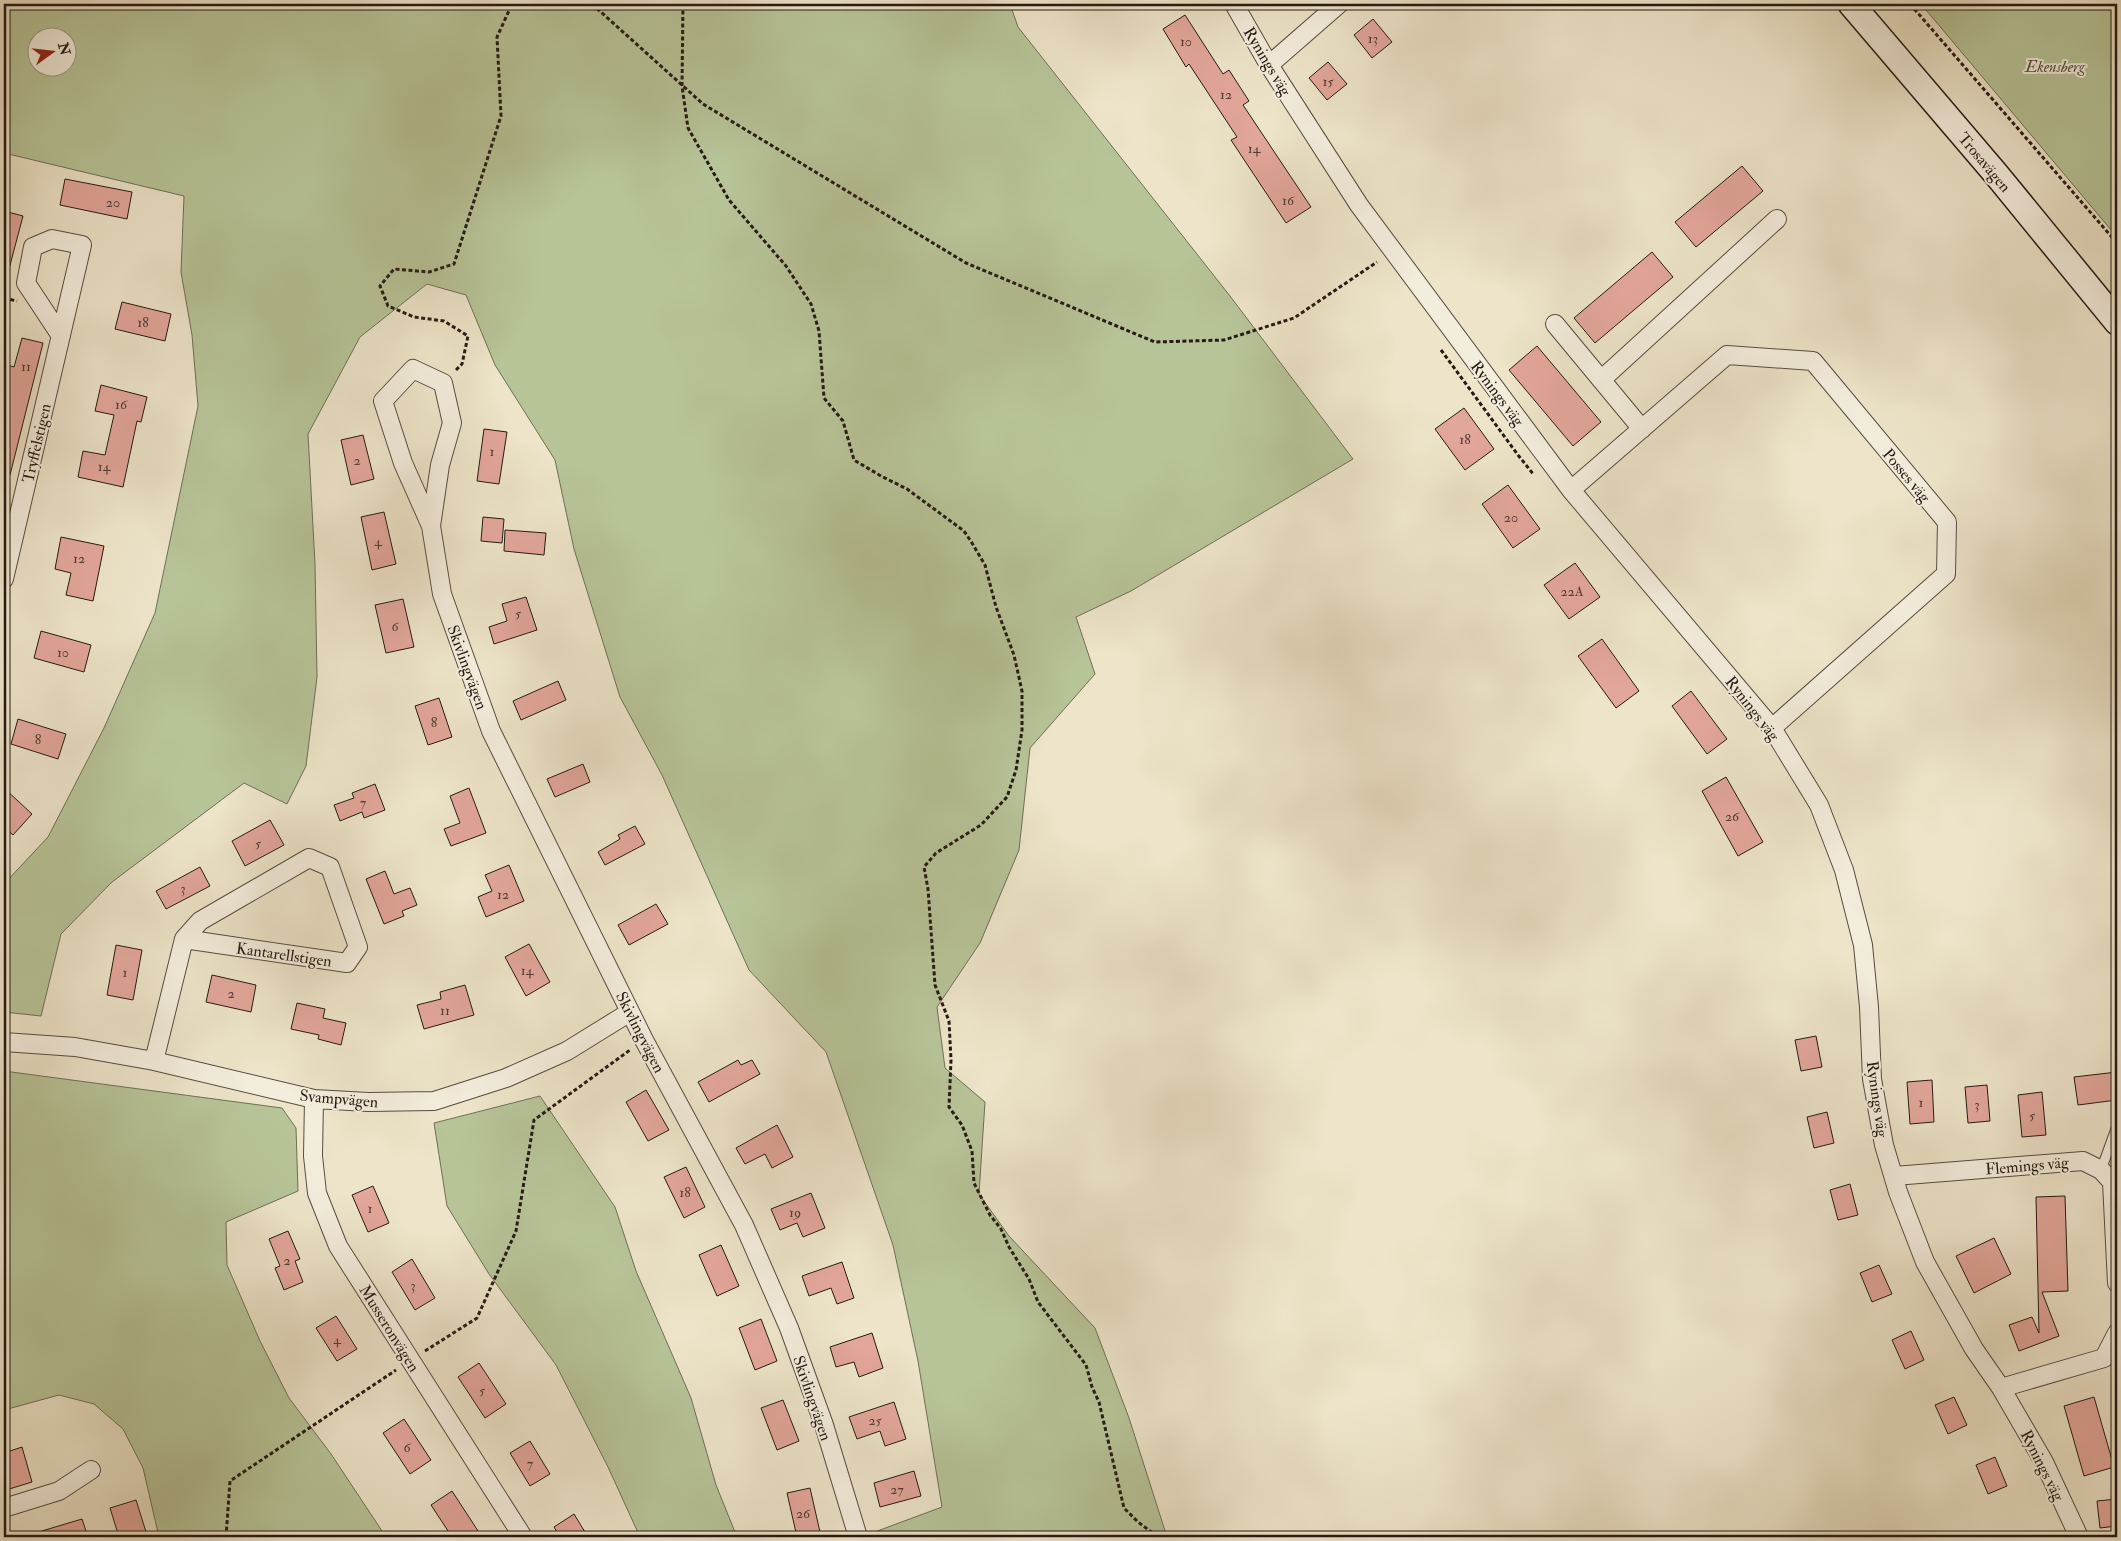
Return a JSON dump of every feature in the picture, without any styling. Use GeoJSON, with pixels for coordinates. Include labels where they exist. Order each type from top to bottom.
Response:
{"type":"FeatureCollection","features":[{"type":"Feature","properties":{"kind":"main road","name":"Trosavägen"},"geometry":{"type":"LineString","coordinates":[[1851,4],[1996,174],[2117,322]]}},
{"type":"Feature","properties":{"kind":"street","name":"Rynings väg"},"geometry":{"type":"LineString","coordinates":[[1234,4],[1269,65],[1359,205],[1571,490],[1772,728],[1819,806],[1844,870],[1863,945],[1869,1007],[1872,1079],[1884,1145],[1898,1192],[1925,1262],[1974,1350],[2001,1388],[2044,1462],[2079,1537]]}},
{"type":"Feature","properties":{"kind":"street"},"geometry":{"type":"LineString","coordinates":[[1269,65],[1339,4]]}},
{"type":"Feature","properties":{"kind":"street"},"geometry":{"type":"LineString","coordinates":[[1602,380],[1777,219]]}},
{"type":"Feature","properties":{"kind":"street","name":"Tryffelstigen"},"geometry":{"type":"LineString","coordinates":[[4,579],[61,336],[82,245],[52,238],[33,246],[26,284],[61,336]]}},
{"type":"Feature","properties":{"kind":"street"},"geometry":{"type":"LineString","coordinates":[[1555,324],[1642,429]]}},
{"type":"Feature","properties":{"kind":"street","name":"Posses väg"},"geometry":{"type":"LineString","coordinates":[[1571,490],[1727,355],[1813,361],[1947,522],[1946,574],[1772,728]]}},
{"type":"Feature","properties":{"kind":"street","name":"Skivlingvägen"},"geometry":{"type":"LineString","coordinates":[[431,526],[440,465],[452,423],[443,382],[413,370],[382,401],[403,463],[431,526],[442,594],[491,731],[644,1040],[744,1226],[774,1294],[824,1425],[858,1537]]}},
{"type":"Feature","properties":{"kind":"street","name":"Kantarellstigen"},"geometry":{"type":"LineString","coordinates":[[154,1061],[184,939],[200,921],[309,858],[330,867],[358,947],[347,963],[184,939]]}},
{"type":"Feature","properties":{"kind":"street","name":"Svampvägen"},"geometry":{"type":"LineString","coordinates":[[4,1042],[75,1047],[154,1061],[314,1099],[368,1102],[434,1100],[515,1074],[566,1051],[630,1012]]}},
{"type":"Feature","properties":{"kind":"street","name":"Musseronvägen"},"geometry":{"type":"LineString","coordinates":[[314,1099],[313,1156],[317,1193],[338,1246],[523,1537]]}},
{"type":"Feature","properties":{"kind":"street","name":"Flemings väg"},"geometry":{"type":"LineString","coordinates":[[1894,1176],[2083,1161],[2101,1170]]}},
{"type":"Feature","properties":{"kind":"street"},"geometry":{"type":"LineString","coordinates":[[2101,1170],[2112,1182],[2117,1283]]}},
{"type":"Feature","properties":{"kind":"street"},"geometry":{"type":"LineString","coordinates":[[2001,1388],[2104,1358],[2115,1342]]}},
{"type":"Feature","properties":{"kind":"street"},"geometry":{"type":"LineString","coordinates":[[4,1508],[58,1491],[91,1470]]}},
{"type":"Feature","properties":{"kind":"lane"},"geometry":{"type":"LineString","coordinates":[[2101,1170],[2117,1126]]}},
{"type":"Feature","properties":{"kind":"path"},"geometry":{"type":"LineString","coordinates":[[443,382],[462,364],[468,336],[444,321],[414,317],[388,306],[380,286],[394,269],[429,272],[454,264],[502,116],[497,38],[512,4]]}},
{"type":"Feature","properties":{"kind":"path"},"geometry":{"type":"LineString","coordinates":[[592,4],[703,104],[966,263],[1155,342],[1224,340],[1294,318],[1377,262]]}},
{"type":"Feature","properties":{"kind":"path"},"geometry":{"type":"LineString","coordinates":[[683,4],[682,86],[688,128],[729,200],[786,266],[811,304],[820,331],[824,398],[843,421],[854,460],[907,489],[964,531],[985,565],[996,607],[1014,655],[1022,691],[1022,730],[1016,770],[1007,797],[981,825],[936,853],[924,867],[928,889],[935,985],[949,1021],[951,1060],[949,1107],[962,1125],[972,1151],[974,1183],[990,1215],[1001,1229],[1038,1302],[1086,1365],[1103,1417],[1124,1508],[1138,1522],[1158,1537]]}},
{"type":"Feature","properties":{"kind":"path"},"geometry":{"type":"LineString","coordinates":[[1910,4],[2117,243]]}},
{"type":"Feature","properties":{"kind":"path"},"geometry":{"type":"LineString","coordinates":[[1372,254],[1382,269]]}},
{"type":"Feature","properties":{"kind":"path"},"geometry":{"type":"LineString","coordinates":[[1437,345],[1518,456],[1535,476]]}},
{"type":"Feature","properties":{"kind":"path"},"geometry":{"type":"LineString","coordinates":[[226,1537],[230,1481],[477,1318],[516,1231],[534,1120],[644,1040]]}},
{"type":"Feature","properties":{"kind":"green space"},"geometry":{"type":"Polygon","coordinates":[[[4,4],[1010,4],[1018,27],[1230,296],[1353,459],[1131,591],[1076,617],[1095,674],[1030,748],[1019,850],[980,943],[937,1007],[945,1068],[985,1102],[979,1194],[1009,1236],[1095,1328],[1129,1418],[1167,1537],[874,1537],[872,1533],[942,1507],[918,1361],[893,1245],[826,1052],[749,970],[662,775],[620,697],[574,549],[555,460],[495,365],[466,295],[427,284],[360,337],[308,434],[315,564],[317,677],[306,766],[287,804],[244,783],[112,882],[61,934],[41,1016],[4,1012],[4,884],[48,837],[104,728],[155,613],[198,406],[192,335],[181,272],[184,196],[4,153],[4,4]]]}},
{"type":"Feature","properties":{"kind":"green space","name":"Ekensberg"},"geometry":{"type":"Polygon","coordinates":[[[1921,4],[2117,4],[2117,237],[1921,4]]]}},
{"type":"Feature","properties":{"kind":"green space"},"geometry":{"type":"Polygon","coordinates":[[[4,1071],[282,1108],[296,1128],[298,1191],[226,1222],[227,1265],[260,1341],[289,1398],[331,1454],[386,1537],[159,1537],[143,1468],[123,1429],[94,1404],[59,1395],[4,1410],[4,1071]]]}},
{"type":"Feature","properties":{"kind":"green space"},"geometry":{"type":"Polygon","coordinates":[[[540,1096],[615,1207],[636,1271],[691,1398],[716,1485],[737,1537],[640,1537],[608,1467],[556,1365],[489,1274],[447,1206],[434,1123],[540,1096]]]}},
{"type":"Feature","properties":{"kind":"building"},"geometry":{"type":"Polygon","coordinates":[[[1185,15],[1223,74],[1229,70],[1249,101],[1243,105],[1311,207],[1286,223],[1231,140],[1237,137],[1189,64],[1186,67],[1163,29],[1185,15]]]}},
{"type":"Feature","properties":{"kind":"building"},"geometry":{"type":"Polygon","coordinates":[[[1373,19],[1392,42],[1372,58],[1354,35],[1373,19]]]}},
{"type":"Feature","properties":{"kind":"building"},"geometry":{"type":"Polygon","coordinates":[[[1328,62],[1347,84],[1327,100],[1309,78],[1328,62]]]}},
{"type":"Feature","properties":{"kind":"building"},"geometry":{"type":"Polygon","coordinates":[[[1742,166],[1763,191],[1696,247],[1675,222],[1742,166]]]}},
{"type":"Feature","properties":{"kind":"building"},"geometry":{"type":"Polygon","coordinates":[[[65,179],[132,192],[127,219],[60,205],[65,179]]]}},
{"type":"Feature","properties":{"kind":"building"},"geometry":{"type":"Polygon","coordinates":[[[4,211],[23,216],[9,269],[4,268],[4,211]]]}},
{"type":"Feature","properties":{"kind":"building"},"geometry":{"type":"Polygon","coordinates":[[[1652,252],[1673,277],[1595,343],[1574,318],[1652,252]]]}},
{"type":"Feature","properties":{"kind":"building"},"geometry":{"type":"Polygon","coordinates":[[[122,302],[171,314],[165,341],[115,329],[122,302]]]}},
{"type":"Feature","properties":{"kind":"building"},"geometry":{"type":"Polygon","coordinates":[[[22,338],[43,343],[10,475],[4,474],[4,364],[14,367],[22,338]]]}},
{"type":"Feature","properties":{"kind":"building"},"geometry":{"type":"Polygon","coordinates":[[[1537,346],[1601,422],[1573,446],[1509,370],[1537,346]]]}},
{"type":"Feature","properties":{"kind":"building"},"geometry":{"type":"Polygon","coordinates":[[[101,385],[147,397],[141,422],[137,421],[123,487],[78,477],[83,451],[105,455],[114,415],[95,411],[101,385]]]}},
{"type":"Feature","properties":{"kind":"building"},"geometry":{"type":"Polygon","coordinates":[[[1464,408],[1494,449],[1465,470],[1435,429],[1464,408]]]}},
{"type":"Feature","properties":{"kind":"building"},"geometry":{"type":"Polygon","coordinates":[[[484,429],[507,432],[499,484],[477,481],[484,429]]]}},
{"type":"Feature","properties":{"kind":"building"},"geometry":{"type":"Polygon","coordinates":[[[363,435],[374,479],[351,485],[341,440],[363,435]]]}},
{"type":"Feature","properties":{"kind":"building"},"geometry":{"type":"Polygon","coordinates":[[[1508,485],[1540,529],[1513,548],[1482,504],[1508,485]]]}},
{"type":"Feature","properties":{"kind":"building"},"geometry":{"type":"Polygon","coordinates":[[[384,512],[396,564],[372,570],[361,517],[384,512]]]}},
{"type":"Feature","properties":{"kind":"building"},"geometry":{"type":"Polygon","coordinates":[[[483,517],[504,519],[502,543],[481,541],[483,517]]]}},
{"type":"Feature","properties":{"kind":"building"},"geometry":{"type":"Polygon","coordinates":[[[505,530],[546,533],[544,555],[504,551],[505,530]]]}},
{"type":"Feature","properties":{"kind":"building"},"geometry":{"type":"Polygon","coordinates":[[[61,537],[104,546],[93,601],[66,595],[71,573],[55,569],[61,537]]]}},
{"type":"Feature","properties":{"kind":"building"},"geometry":{"type":"Polygon","coordinates":[[[1575,563],[1600,597],[1569,619],[1544,585],[1575,563]]]}},
{"type":"Feature","properties":{"kind":"building"},"geometry":{"type":"Polygon","coordinates":[[[526,597],[537,630],[494,644],[489,627],[507,621],[502,604],[526,597]]]}},
{"type":"Feature","properties":{"kind":"building"},"geometry":{"type":"Polygon","coordinates":[[[403,599],[414,647],[386,653],[375,605],[403,599]]]}},
{"type":"Feature","properties":{"kind":"building"},"geometry":{"type":"Polygon","coordinates":[[[41,631],[91,645],[84,672],[34,658],[41,631]]]}},
{"type":"Feature","properties":{"kind":"building"},"geometry":{"type":"Polygon","coordinates":[[[1602,639],[1639,691],[1616,708],[1578,656],[1602,639]]]}},
{"type":"Feature","properties":{"kind":"building"},"geometry":{"type":"Polygon","coordinates":[[[558,681],[566,700],[521,720],[513,701],[558,681]]]}},
{"type":"Feature","properties":{"kind":"building"},"geometry":{"type":"Polygon","coordinates":[[[1691,691],[1727,739],[1707,754],[1672,706],[1691,691]]]}},
{"type":"Feature","properties":{"kind":"building"},"geometry":{"type":"Polygon","coordinates":[[[439,698],[452,737],[428,745],[415,706],[439,698]]]}},
{"type":"Feature","properties":{"kind":"building"},"geometry":{"type":"Polygon","coordinates":[[[18,719],[66,734],[58,759],[11,744],[18,719]]]}},
{"type":"Feature","properties":{"kind":"building"},"geometry":{"type":"Polygon","coordinates":[[[583,764],[590,782],[555,797],[547,779],[583,764]]]}},
{"type":"Feature","properties":{"kind":"building"},"geometry":{"type":"Polygon","coordinates":[[[1726,777],[1763,842],[1738,856],[1702,791],[1726,777]]]}},
{"type":"Feature","properties":{"kind":"building"},"geometry":{"type":"Polygon","coordinates":[[[375,784],[385,810],[364,818],[362,812],[340,821],[334,805],[354,798],[352,793],[375,784]]]}},
{"type":"Feature","properties":{"kind":"building"},"geometry":{"type":"Polygon","coordinates":[[[4,788],[32,814],[13,835],[4,827],[4,788]]]}},
{"type":"Feature","properties":{"kind":"building"},"geometry":{"type":"Polygon","coordinates":[[[469,788],[486,833],[451,846],[444,829],[460,823],[450,796],[469,788]]]}},
{"type":"Feature","properties":{"kind":"building"},"geometry":{"type":"Polygon","coordinates":[[[270,820],[284,845],[245,866],[232,841],[270,820]]]}},
{"type":"Feature","properties":{"kind":"building"},"geometry":{"type":"Polygon","coordinates":[[[635,826],[645,844],[605,865],[598,852],[620,839],[618,835],[635,826]]]}},
{"type":"Feature","properties":{"kind":"building"},"geometry":{"type":"Polygon","coordinates":[[[509,865],[524,901],[486,917],[478,897],[492,891],[485,875],[509,865]]]}},
{"type":"Feature","properties":{"kind":"building"},"geometry":{"type":"Polygon","coordinates":[[[200,867],[210,886],[166,909],[156,891],[200,867]]]}},
{"type":"Feature","properties":{"kind":"building"},"geometry":{"type":"Polygon","coordinates":[[[385,871],[394,894],[410,888],[417,905],[402,911],[404,916],[384,924],[366,879],[385,871]]]}},
{"type":"Feature","properties":{"kind":"building"},"geometry":{"type":"Polygon","coordinates":[[[656,904],[668,924],[629,945],[618,925],[656,904]]]}},
{"type":"Feature","properties":{"kind":"building"},"geometry":{"type":"Polygon","coordinates":[[[529,944],[550,982],[526,996],[505,957],[529,944]]]}},
{"type":"Feature","properties":{"kind":"building"},"geometry":{"type":"Polygon","coordinates":[[[116,945],[142,950],[133,1000],[107,995],[116,945]]]}},
{"type":"Feature","properties":{"kind":"building"},"geometry":{"type":"Polygon","coordinates":[[[212,975],[256,985],[251,1012],[206,1002],[212,975]]]}},
{"type":"Feature","properties":{"kind":"building"},"geometry":{"type":"Polygon","coordinates":[[[465,985],[474,1015],[424,1029],[417,1005],[441,999],[440,992],[465,985]]]}},
{"type":"Feature","properties":{"kind":"building"},"geometry":{"type":"Polygon","coordinates":[[[297,1003],[325,1009],[323,1018],[346,1023],[341,1045],[318,1039],[319,1035],[291,1029],[297,1003]]]}},
{"type":"Feature","properties":{"kind":"building"},"geometry":{"type":"Polygon","coordinates":[[[1816,1036],[1822,1067],[1801,1071],[1795,1040],[1816,1036]]]}},
{"type":"Feature","properties":{"kind":"building"},"geometry":{"type":"Polygon","coordinates":[[[738,1060],[741,1065],[752,1060],[760,1074],[709,1102],[698,1082],[738,1060]]]}},
{"type":"Feature","properties":{"kind":"building"},"geometry":{"type":"Polygon","coordinates":[[[2117,1072],[2117,1100],[2078,1105],[2074,1077],[2117,1072]]]}},
{"type":"Feature","properties":{"kind":"building"},"geometry":{"type":"Polygon","coordinates":[[[1932,1080],[1934,1122],[1910,1124],[1907,1082],[1932,1080]]]}},
{"type":"Feature","properties":{"kind":"building"},"geometry":{"type":"Polygon","coordinates":[[[1987,1085],[1990,1121],[1968,1123],[1965,1087],[1987,1085]]]}},
{"type":"Feature","properties":{"kind":"building"},"geometry":{"type":"Polygon","coordinates":[[[646,1090],[669,1130],[648,1141],[626,1102],[646,1090]]]}},
{"type":"Feature","properties":{"kind":"building"},"geometry":{"type":"Polygon","coordinates":[[[2042,1092],[2046,1135],[2022,1137],[2018,1095],[2042,1092]]]}},
{"type":"Feature","properties":{"kind":"building"},"geometry":{"type":"Polygon","coordinates":[[[1827,1112],[1834,1143],[1814,1148],[1807,1117],[1827,1112]]]}},
{"type":"Feature","properties":{"kind":"building"},"geometry":{"type":"Polygon","coordinates":[[[777,1125],[793,1157],[772,1168],[765,1154],[745,1164],[736,1148],[777,1125]]]}},
{"type":"Feature","properties":{"kind":"building"},"geometry":{"type":"Polygon","coordinates":[[[686,1167],[705,1207],[684,1218],[664,1177],[686,1167]]]}},
{"type":"Feature","properties":{"kind":"building"},"geometry":{"type":"Polygon","coordinates":[[[1850,1184],[1858,1215],[1838,1220],[1830,1190],[1850,1184]]]}},
{"type":"Feature","properties":{"kind":"building"},"geometry":{"type":"Polygon","coordinates":[[[373,1186],[389,1223],[368,1232],[352,1195],[373,1186]]]}},
{"type":"Feature","properties":{"kind":"building"},"geometry":{"type":"Polygon","coordinates":[[[811,1193],[825,1228],[803,1237],[797,1223],[780,1230],[771,1209],[811,1193]]]}},
{"type":"Feature","properties":{"kind":"building"},"geometry":{"type":"Polygon","coordinates":[[[2065,1196],[2068,1291],[2042,1292],[2059,1336],[2019,1351],[2009,1325],[2032,1317],[2039,1333],[2036,1197],[2065,1196]]]}},
{"type":"Feature","properties":{"kind":"building"},"geometry":{"type":"Polygon","coordinates":[[[288,1231],[300,1259],[295,1261],[303,1282],[284,1290],[275,1268],[280,1266],[269,1239],[288,1231]]]}},
{"type":"Feature","properties":{"kind":"building"},"geometry":{"type":"Polygon","coordinates":[[[1994,1238],[2011,1274],[1974,1293],[1956,1256],[1994,1238]]]}},
{"type":"Feature","properties":{"kind":"building"},"geometry":{"type":"Polygon","coordinates":[[[721,1245],[739,1286],[717,1296],[699,1255],[721,1245]]]}},
{"type":"Feature","properties":{"kind":"building"},"geometry":{"type":"Polygon","coordinates":[[[412,1259],[435,1298],[415,1310],[392,1272],[412,1259]]]}},
{"type":"Feature","properties":{"kind":"building"},"geometry":{"type":"Polygon","coordinates":[[[842,1262],[854,1298],[837,1304],[831,1288],[809,1296],[802,1276],[842,1262]]]}},
{"type":"Feature","properties":{"kind":"building"},"geometry":{"type":"Polygon","coordinates":[[[1879,1265],[1892,1294],[1872,1302],[1860,1273],[1879,1265]]]}},
{"type":"Feature","properties":{"kind":"building"},"geometry":{"type":"Polygon","coordinates":[[[336,1316],[357,1349],[337,1361],[316,1328],[336,1316]]]}},
{"type":"Feature","properties":{"kind":"building"},"geometry":{"type":"Polygon","coordinates":[[[761,1319],[777,1361],[755,1370],[739,1328],[761,1319]]]}},
{"type":"Feature","properties":{"kind":"building"},"geometry":{"type":"Polygon","coordinates":[[[1911,1331],[1924,1360],[1905,1369],[1892,1340],[1911,1331]]]}},
{"type":"Feature","properties":{"kind":"building"},"geometry":{"type":"Polygon","coordinates":[[[872,1333],[883,1368],[859,1377],[854,1362],[836,1367],[830,1347],[872,1333]]]}},
{"type":"Feature","properties":{"kind":"building"},"geometry":{"type":"Polygon","coordinates":[[[479,1363],[506,1404],[485,1418],[458,1377],[479,1363]]]}},
{"type":"Feature","properties":{"kind":"building"},"geometry":{"type":"Polygon","coordinates":[[[1954,1397],[1967,1425],[1948,1434],[1935,1405],[1954,1397]]]}},
{"type":"Feature","properties":{"kind":"building"},"geometry":{"type":"Polygon","coordinates":[[[2094,1397],[2114,1467],[2084,1476],[2064,1406],[2094,1397]]]}},
{"type":"Feature","properties":{"kind":"building"},"geometry":{"type":"Polygon","coordinates":[[[783,1400],[799,1441],[777,1450],[761,1408],[783,1400]]]}},
{"type":"Feature","properties":{"kind":"building"},"geometry":{"type":"Polygon","coordinates":[[[894,1402],[906,1439],[885,1446],[880,1431],[857,1439],[849,1417],[894,1402]]]}},
{"type":"Feature","properties":{"kind":"building"},"geometry":{"type":"Polygon","coordinates":[[[404,1419],[431,1460],[410,1474],[383,1433],[404,1419]]]}},
{"type":"Feature","properties":{"kind":"building"},"geometry":{"type":"Polygon","coordinates":[[[530,1441],[550,1474],[530,1486],[510,1453],[530,1441]]]}},
{"type":"Feature","properties":{"kind":"building"},"geometry":{"type":"Polygon","coordinates":[[[22,1447],[32,1482],[6,1490],[4,1481],[4,1453],[22,1447]]]}},
{"type":"Feature","properties":{"kind":"building"},"geometry":{"type":"Polygon","coordinates":[[[1995,1457],[2007,1486],[1988,1494],[1976,1465],[1995,1457]]]}},
{"type":"Feature","properties":{"kind":"building"},"geometry":{"type":"Polygon","coordinates":[[[914,1471],[921,1496],[880,1507],[874,1483],[914,1471]]]}},
{"type":"Feature","properties":{"kind":"building"},"geometry":{"type":"Polygon","coordinates":[[[810,1488],[820,1532],[797,1537],[787,1493],[810,1488]]]}},
{"type":"Feature","properties":{"kind":"building"},"geometry":{"type":"Polygon","coordinates":[[[452,1491],[482,1537],[452,1537],[431,1505],[452,1491]]]}},
{"type":"Feature","properties":{"kind":"building"},"geometry":{"type":"Polygon","coordinates":[[[2117,1499],[2117,1526],[2100,1528],[2097,1501],[2117,1499]]]}},
{"type":"Feature","properties":{"kind":"building"},"geometry":{"type":"Polygon","coordinates":[[[136,1500],[147,1535],[119,1537],[110,1508],[136,1500]]]}},
{"type":"Feature","properties":{"kind":"building"},"geometry":{"type":"Polygon","coordinates":[[[574,1514],[588,1537],[560,1537],[554,1527],[574,1514]]]}},
{"type":"Feature","properties":{"kind":"building"},"geometry":{"type":"Polygon","coordinates":[[[82,1519],[88,1537],[36,1537],[35,1533],[82,1519]]]}}]}
